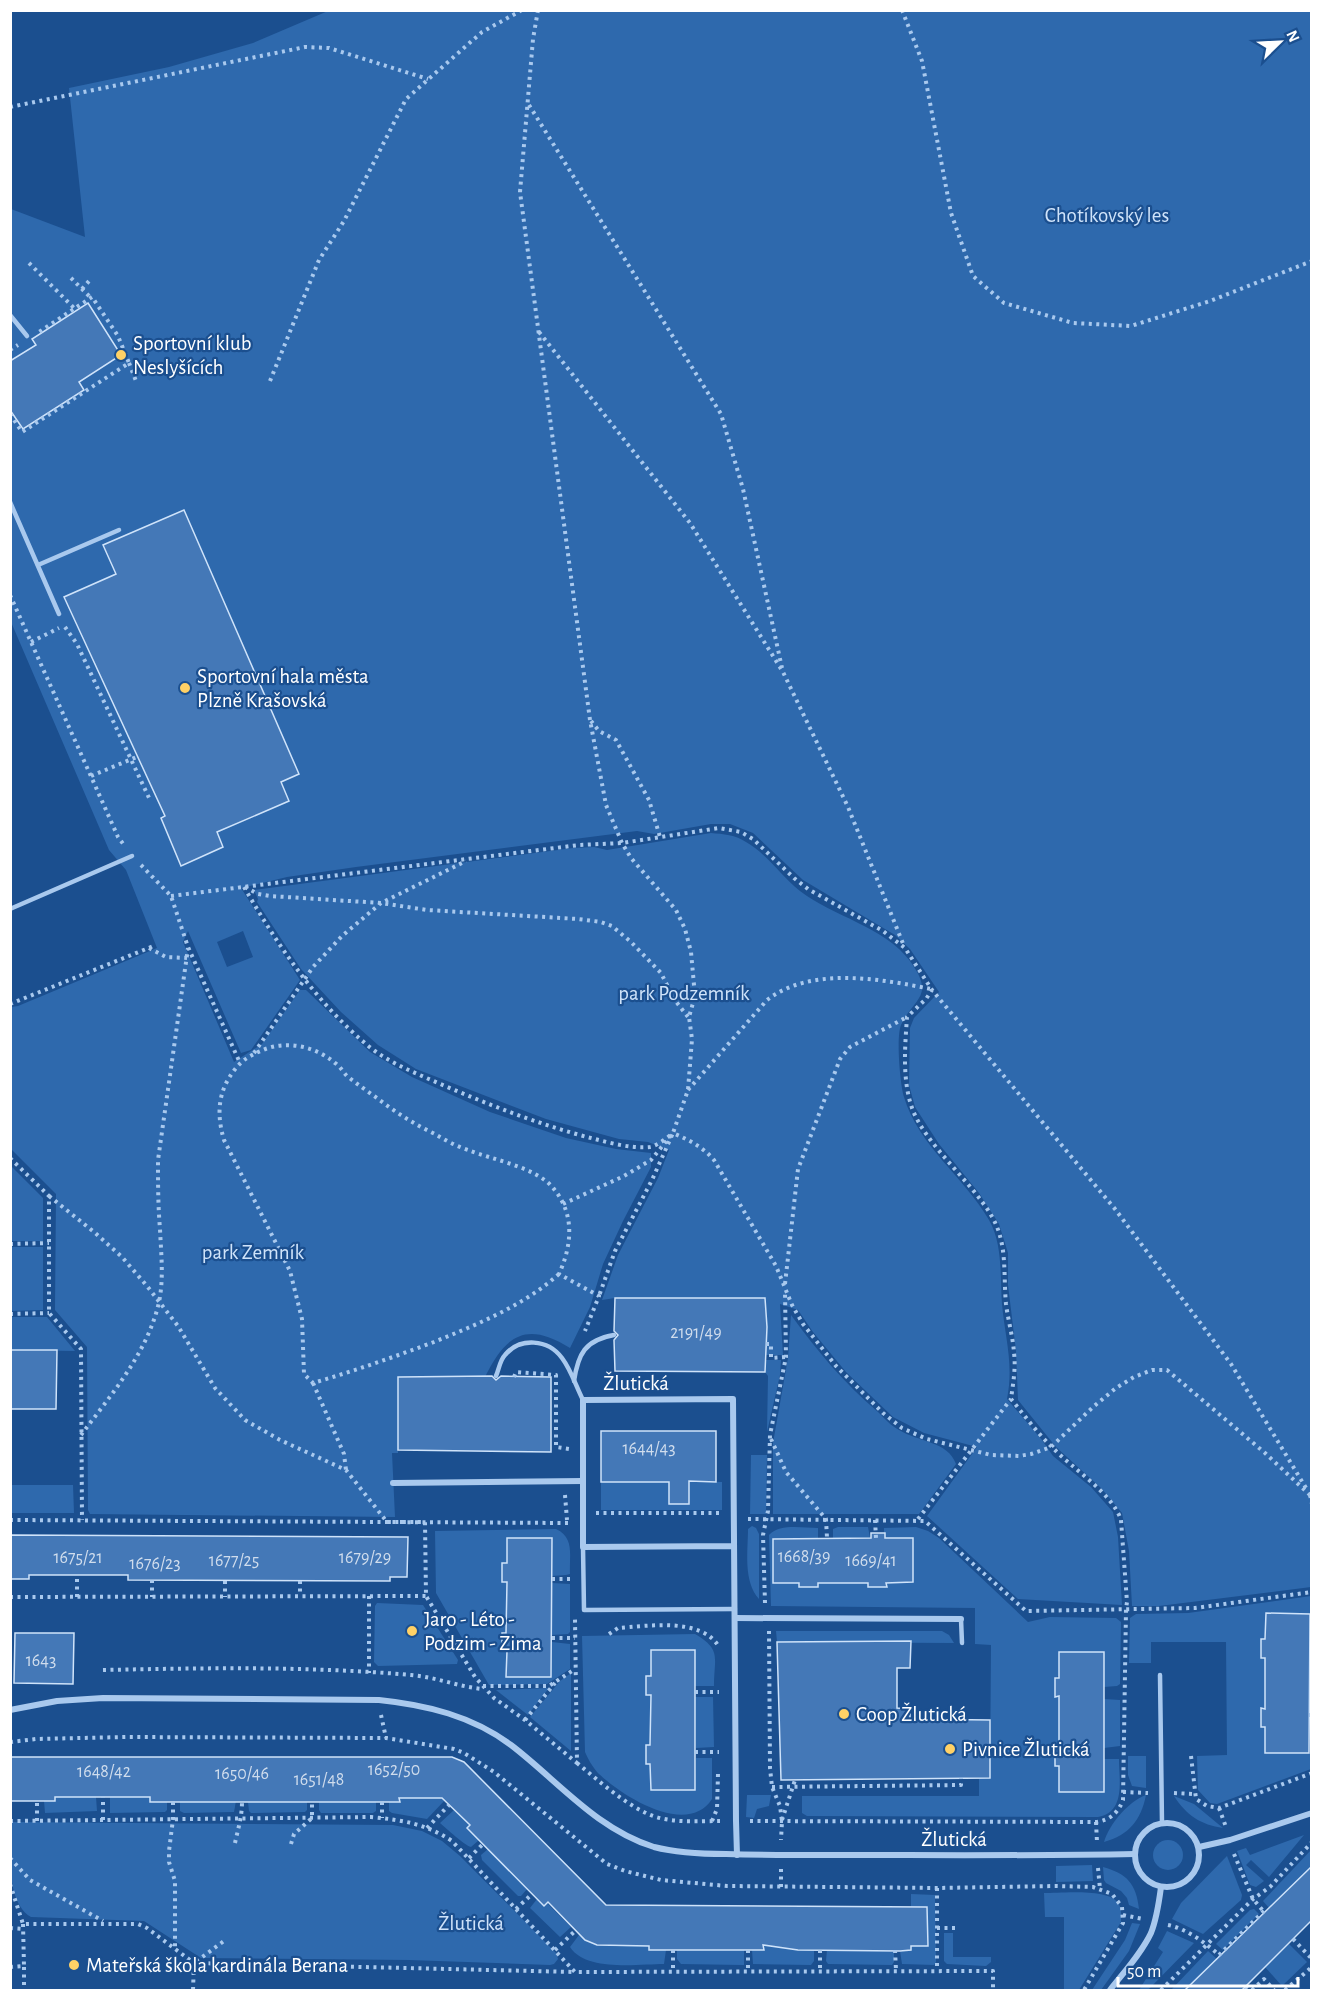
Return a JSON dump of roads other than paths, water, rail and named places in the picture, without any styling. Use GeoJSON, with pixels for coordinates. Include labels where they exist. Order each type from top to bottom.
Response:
{"type":"FeatureCollection","features":[{"type":"Feature","properties":{"kind":"street","name":"Žlutická"},"geometry":{"type":"LineString","coordinates":[[584,1547],[583,1400],[733,1400],[737,1855]]}},
{"type":"Feature","properties":{"kind":"street"},"geometry":{"type":"LineString","coordinates":[[393,1483],[583,1481]]}},
{"type":"Feature","properties":{"kind":"street"},"geometry":{"type":"LineString","coordinates":[[584,1547],[734,1546]]}},
{"type":"Feature","properties":{"kind":"street"},"geometry":{"type":"LineString","coordinates":[[735,1618],[961,1618]]}},
{"type":"Feature","properties":{"kind":"street","name":"Žlutická"},"geometry":{"type":"LineString","coordinates":[[12,1709],[57,1701],[103,1698],[380,1700],[416,1704],[464,1719],[489,1731],[510,1745],[580,1805],[630,1837],[666,1849],[698,1853],[781,1856],[1135,1854]]}},
{"type":"Feature","properties":{"kind":"street"},"geometry":{"type":"LineString","coordinates":[[1199,1848],[1311,1813]]}},
{"type":"Feature","properties":{"kind":"street"},"geometry":{"type":"LineString","coordinates":[[1162,1823],[1174,1823],[1185,1828],[1194,1836],[1199,1848],[1198,1865],[1193,1875],[1179,1886],[1161,1887],[1151,1883],[1142,1875],[1137,1865],[1135,1854],[1137,1843],[1151,1827],[1162,1823]]}},
{"type":"Feature","properties":{"kind":"street"},"geometry":{"type":"LineString","coordinates":[[1110,1990],[1141,1950],[1150,1934],[1161,1887]]}},
{"type":"Feature","properties":{"kind":"lane"},"geometry":{"type":"LineString","coordinates":[[10,315],[27,338]]}},
{"type":"Feature","properties":{"kind":"lane"},"geometry":{"type":"LineString","coordinates":[[10,502],[59,614]]}},
{"type":"Feature","properties":{"kind":"lane"},"geometry":{"type":"LineString","coordinates":[[38,565],[119,530]]}},
{"type":"Feature","properties":{"kind":"lane"},"geometry":{"type":"LineString","coordinates":[[10,909],[132,856]]}},
{"type":"Feature","properties":{"kind":"lane"},"geometry":{"type":"LineString","coordinates":[[574,1381],[577,1364],[585,1348],[596,1340],[614,1335]]}},
{"type":"Feature","properties":{"kind":"lane"},"geometry":{"type":"LineString","coordinates":[[496,1376],[503,1357],[511,1349],[520,1344],[536,1342],[554,1349],[562,1359],[583,1400]]}},
{"type":"Feature","properties":{"kind":"lane"},"geometry":{"type":"LineString","coordinates":[[584,1547],[584,1610],[735,1609]]}},
{"type":"Feature","properties":{"kind":"lane"},"geometry":{"type":"LineString","coordinates":[[961,1618],[962,1643]]}},
{"type":"Feature","properties":{"kind":"lane"},"geometry":{"type":"LineString","coordinates":[[1160,1675],[1162,1823]]}},
{"type":"Feature","properties":{"kind":"place","name":"Sportovní klub Neslyšících"},"geometry":{"type":"Point","coordinates":[121,355]}},
{"type":"Feature","properties":{"kind":"place","name":"Sportovní hala města Plzně Krašovská"},"geometry":{"type":"Point","coordinates":[185,688]}},
{"type":"Feature","properties":{"kind":"place","name":"Jaro - Léto - Podzim - Zima"},"geometry":{"type":"Point","coordinates":[412,1631]}},
{"type":"Feature","properties":{"kind":"place","name":"Coop Žlutická"},"geometry":{"type":"Point","coordinates":[844,1714]}},
{"type":"Feature","properties":{"kind":"place","name":"Pivnice Žlutická"},"geometry":{"type":"Point","coordinates":[950,1749]}},
{"type":"Feature","properties":{"kind":"place","name":"Mateřská škola kardinála Berana"},"geometry":{"type":"Point","coordinates":[74,1965]}},
{"type":"Feature","properties":{"kind":"park label","name":"Chotíkovský les"},"geometry":{"type":"Point","coordinates":[1107,215]}},
{"type":"Feature","properties":{"kind":"park label","name":"park Podzemník"},"geometry":{"type":"Point","coordinates":[684,993]}},
{"type":"Feature","properties":{"kind":"park label","name":"park Zemník"},"geometry":{"type":"Point","coordinates":[253,1252]}}]}
